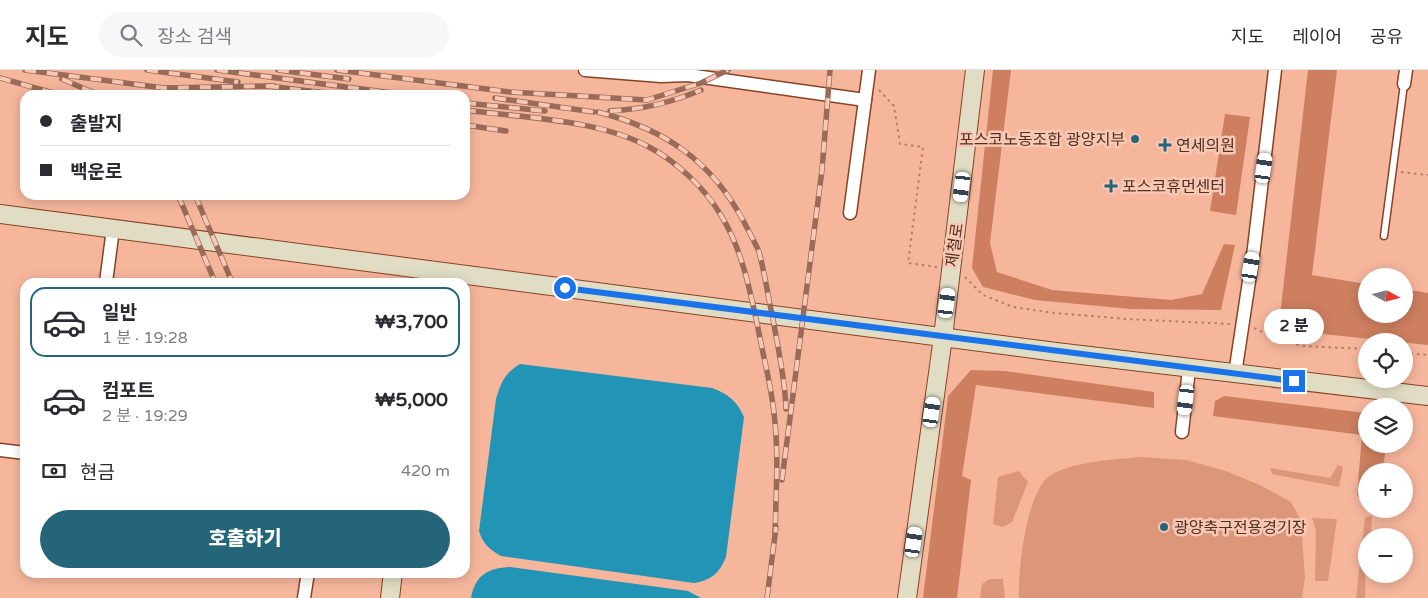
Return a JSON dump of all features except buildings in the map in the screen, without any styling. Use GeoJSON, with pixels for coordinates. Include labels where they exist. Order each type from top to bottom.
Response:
{"type":"FeatureCollection","features":[{"type":"Feature","properties":{"kind":"main road","name":"제철로"},"geometry":{"type":"LineString","coordinates":[[907,598],[943,337],[975,70]]}},
{"type":"Feature","properties":{"kind":"main road"},"geometry":{"type":"LineString","coordinates":[[0,214],[432,277]]}},
{"type":"Feature","properties":{"kind":"main road"},"geometry":{"type":"LineString","coordinates":[[470,281],[1428,396]]}},
{"type":"Feature","properties":{"kind":"main road"},"geometry":{"type":"LineString","coordinates":[[390,598],[392,578]]}},
{"type":"Feature","properties":{"kind":"street"},"geometry":{"type":"LineString","coordinates":[[585,70],[661,76],[688,75],[865,100]]}},
{"type":"Feature","properties":{"kind":"street"},"geometry":{"type":"LineString","coordinates":[[850,213],[869,70]]}},
{"type":"Feature","properties":{"kind":"street"},"geometry":{"type":"LineString","coordinates":[[1235,374],[1254,248],[1275,70]]}},
{"type":"Feature","properties":{"kind":"street"},"geometry":{"type":"LineString","coordinates":[[1404,84],[1406,70]]}},
{"type":"Feature","properties":{"kind":"street"},"geometry":{"type":"LineString","coordinates":[[107,278],[113,229]]}},
{"type":"Feature","properties":{"kind":"street"},"geometry":{"type":"LineString","coordinates":[[1182,432],[1190,369]]}},
{"type":"Feature","properties":{"kind":"street"},"geometry":{"type":"LineString","coordinates":[[0,450],[20,452]]}},
{"type":"Feature","properties":{"kind":"street"},"geometry":{"type":"LineString","coordinates":[[304,598],[307,578]]}},
{"type":"Feature","properties":{"kind":"lane"},"geometry":{"type":"LineString","coordinates":[[1384,236],[1391,171],[1404,84]]}},
{"type":"Feature","properties":{"kind":"path"},"geometry":{"type":"LineString","coordinates":[[878,89],[886,94],[894,106],[900,144],[923,147],[908,263],[958,269],[983,295],[1013,307],[1109,318],[1206,321],[1241,325],[1259,329],[1279,340],[1303,346],[1358,349]]}},
{"type":"Feature","properties":{"kind":"path"},"geometry":{"type":"LineString","coordinates":[[1391,171],[1428,175]]}},
{"type":"Feature","properties":{"kind":"path"},"geometry":{"type":"LineString","coordinates":[[1413,354],[1428,355]]}},
{"type":"Feature","properties":{"kind":"shaded area"},"geometry":{"type":"Polygon","coordinates":[[[993,70],[1011,70],[990,243],[997,272],[1052,290],[1171,300],[1202,294],[1224,244],[1235,245],[1221,310],[1131,309],[1035,300],[983,287],[972,268],[993,70]]]}},
{"type":"Feature","properties":{"kind":"shaded area"},"geometry":{"type":"Polygon","coordinates":[[[1308,70],[1337,70],[1312,275],[1358,283],[1358,323],[1413,323],[1413,290],[1428,293],[1428,345],[1413,343],[1413,333],[1358,333],[1358,338],[1304,332],[1280,316],[1308,70]]]}},
{"type":"Feature","properties":{"kind":"shaded area"},"geometry":{"type":"Polygon","coordinates":[[[1225,114],[1250,117],[1236,215],[1210,211],[1225,114]]]}},
{"type":"Feature","properties":{"kind":"shaded area"},"geometry":{"type":"Polygon","coordinates":[[[971,370],[1005,371],[1154,392],[1154,408],[976,385],[962,476],[971,480],[957,598],[923,598],[948,396],[971,370]]]}},
{"type":"Feature","properties":{"kind":"shaded area"},"geometry":{"type":"Polygon","coordinates":[[[1224,396],[1358,412],[1358,434],[1213,416],[1215,401],[1224,396]]]}},
{"type":"Feature","properties":{"kind":"shaded area"},"geometry":{"type":"Polygon","coordinates":[[[1360,453],[1385,453],[1383,463],[1360,463],[1360,453]]]}},
{"type":"Feature","properties":{"kind":"shaded area","name":"광양축구전용경기장"},"geometry":{"type":"Polygon","coordinates":[[[1140,457],[1186,460],[1226,471],[1260,485],[1291,502],[1301,520],[1305,577],[1302,598],[1019,598],[1020,569],[1025,532],[1035,497],[1042,483],[1060,470],[1082,464],[1140,457]]]}},
{"type":"Feature","properties":{"kind":"shaded area"},"geometry":{"type":"Polygon","coordinates":[[[1338,465],[1343,467],[1339,487],[1272,474],[1270,468],[1330,478],[1338,465]]]}},
{"type":"Feature","properties":{"kind":"shaded area"},"geometry":{"type":"Polygon","coordinates":[[[1019,471],[1028,482],[1012,522],[1003,527],[993,524],[998,477],[1019,471]]]}},
{"type":"Feature","properties":{"kind":"shaded area"},"geometry":{"type":"Polygon","coordinates":[[[1312,518],[1337,519],[1328,581],[1315,581],[1316,531],[1312,518]]]}},
{"type":"Feature","properties":{"kind":"shaded area"},"geometry":{"type":"Polygon","coordinates":[[[1365,518],[1372,518],[1371,528],[1364,528],[1365,518]]]}},
{"type":"Feature","properties":{"kind":"shaded area"},"geometry":{"type":"Polygon","coordinates":[[[989,579],[1003,579],[1005,598],[980,598],[982,584],[989,579]]]}},
{"type":"Feature","properties":{"kind":"shaded area"},"geometry":{"type":"Polygon","coordinates":[[[1358,580],[1358,583],[1365,583],[1365,598],[1356,598],[1358,580]]]}},
{"type":"Feature","properties":{"kind":"water"},"geometry":{"type":"Polygon","coordinates":[[[520,364],[712,388],[735,402],[744,417],[726,557],[714,575],[706,580],[694,583],[501,556],[487,546],[479,531],[496,399],[504,378],[520,364]]]}},
{"type":"Feature","properties":{"kind":"water"},"geometry":{"type":"Polygon","coordinates":[[[510,567],[688,591],[701,598],[471,598],[479,578],[484,574],[495,569],[510,567]]]}},
{"type":"Feature","properties":{"kind":"railway"},"geometry":{"type":"LineString","coordinates":[[25,70],[164,88],[274,86]]}},
{"type":"Feature","properties":{"kind":"railway"},"geometry":{"type":"LineString","coordinates":[[147,70],[238,82]]}},
{"type":"Feature","properties":{"kind":"railway"},"geometry":{"type":"LineString","coordinates":[[217,70],[369,90]]}},
{"type":"Feature","properties":{"kind":"railway"},"geometry":{"type":"LineString","coordinates":[[278,70],[349,79]]}},
{"type":"Feature","properties":{"kind":"railway"},"geometry":{"type":"LineString","coordinates":[[337,70],[510,92],[647,100],[701,83],[728,70]]}},
{"type":"Feature","properties":{"kind":"railway"},"geometry":{"type":"LineString","coordinates":[[782,480],[822,170],[830,70]]}},
{"type":"Feature","properties":{"kind":"railway"},"geometry":{"type":"LineString","coordinates":[[0,78],[42,90]]}},
{"type":"Feature","properties":{"kind":"railway"},"geometry":{"type":"LineString","coordinates":[[62,79],[87,90]]}},
{"type":"Feature","properties":{"kind":"railway"},"geometry":{"type":"LineString","coordinates":[[268,86],[301,90]]}},
{"type":"Feature","properties":{"kind":"railway"},"geometry":{"type":"LineString","coordinates":[[610,111],[657,105],[701,90]]}},
{"type":"Feature","properties":{"kind":"railway"},"geometry":{"type":"LineString","coordinates":[[495,98],[594,112]]}},
{"type":"Feature","properties":{"kind":"railway"},"geometry":{"type":"LineString","coordinates":[[470,104],[545,111]]}},
{"type":"Feature","properties":{"kind":"railway"},"geometry":{"type":"LineString","coordinates":[[470,111],[560,121],[583,125],[629,138],[649,147],[670,160],[708,196],[729,230],[740,257],[755,314],[771,391],[777,473],[775,534]]}},
{"type":"Feature","properties":{"kind":"railway"},"geometry":{"type":"LineString","coordinates":[[598,112],[644,128],[683,150],[701,164],[731,200],[759,252],[781,364],[786,409]]}},
{"type":"Feature","properties":{"kind":"railway"},"geometry":{"type":"LineString","coordinates":[[470,126],[506,131]]}},
{"type":"Feature","properties":{"kind":"railway"},"geometry":{"type":"LineString","coordinates":[[180,200],[213,278]]}},
{"type":"Feature","properties":{"kind":"railway"},"geometry":{"type":"LineString","coordinates":[[197,200],[230,278]]}},
{"type":"Feature","properties":{"kind":"railway"},"geometry":{"type":"LineString","coordinates":[[767,598],[776,527]]}},
{"type":"Feature","properties":{"kind":"place","name":"포스코노동조합 광양지부"},"geometry":{"type":"Point","coordinates":[1135,139]}},
{"type":"Feature","properties":{"kind":"place","name":"연세의원"},"geometry":{"type":"Point","coordinates":[1165,145]}},
{"type":"Feature","properties":{"kind":"place","name":"포스코휴먼센터"},"geometry":{"type":"Point","coordinates":[1111,186]}},
{"type":"Feature","properties":{"kind":"place","name":"광양축구전용경기장"},"geometry":{"type":"Point","coordinates":[1164,527]}},
{"type":"Feature","properties":{"kind":"route"},"geometry":{"type":"LineString","coordinates":[[565,288],[1294,381]]}}]}
